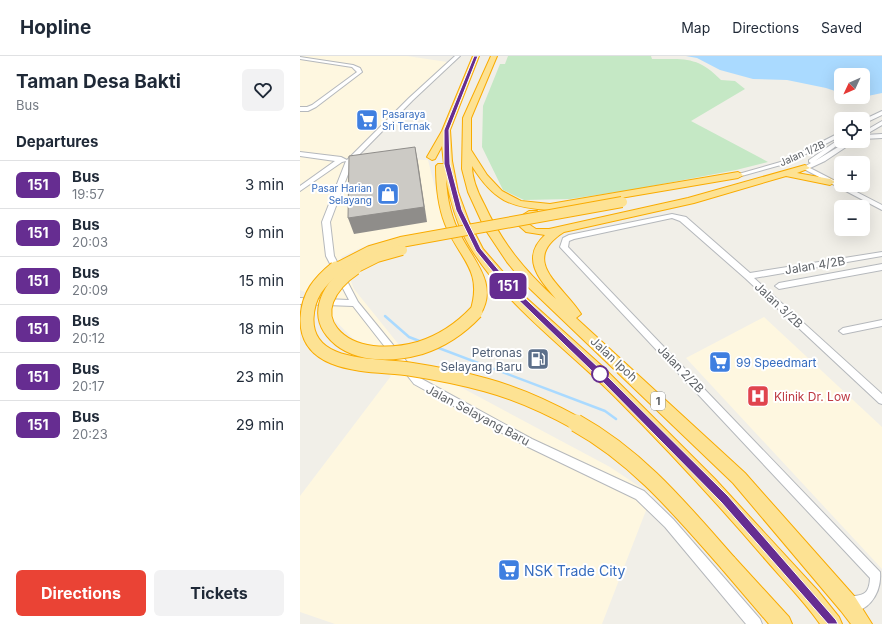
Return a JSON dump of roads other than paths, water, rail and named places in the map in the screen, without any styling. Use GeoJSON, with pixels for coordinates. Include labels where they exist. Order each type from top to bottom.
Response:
{"type":"FeatureCollection","features":[{"type":"Feature","properties":{"kind":"highway","name":"Jalan Ipoh"},"geometry":{"type":"LineString","coordinates":[[476,56],[446,136],[447,164],[459,210],[478,250],[492,268],[725,499],[832,624]]}},
{"type":"Feature","properties":{"kind":"highway","name":"Jalan Ipoh"},"geometry":{"type":"LineString","coordinates":[[494,56],[470,108],[467,118],[466,162],[469,180],[490,229],[498,242],[528,280],[601,346],[739,478],[848,604],[862,624]]}},
{"type":"Feature","properties":{"kind":"highway"},"geometry":{"type":"LineString","coordinates":[[475,136],[478,93]]}},
{"type":"Feature","properties":{"kind":"highway"},"geometry":{"type":"LineString","coordinates":[[432,157],[446,136]]}},
{"type":"Feature","properties":{"kind":"highway"},"geometry":{"type":"LineString","coordinates":[[446,136],[441,170],[442,193],[450,224],[478,274],[482,284],[482,295],[476,312],[457,330],[431,344],[404,351],[376,353],[354,348],[336,337],[327,325],[324,311],[327,299],[337,283],[348,273],[378,257],[406,249],[624,205],[710,185],[738,175]]}},
{"type":"Feature","properties":{"kind":"highway"},"geometry":{"type":"LineString","coordinates":[[467,150],[494,192],[512,203],[530,206],[550,207],[738,175]]}},
{"type":"Feature","properties":{"kind":"highway"},"geometry":{"type":"LineString","coordinates":[[550,207],[526,217],[522,220],[522,224],[526,228],[539,232],[560,230],[690,201],[805,168]]}},
{"type":"Feature","properties":{"kind":"highway"},"geometry":{"type":"LineString","coordinates":[[782,175],[800,175],[830,182]]}},
{"type":"Feature","properties":{"kind":"highway"},"geometry":{"type":"LineString","coordinates":[[707,195],[624,205],[401,242],[366,251],[332,270],[317,286],[309,300],[305,313],[309,334],[312,340],[324,352],[340,360],[368,365],[407,369],[476,382],[516,396],[565,417],[605,440],[643,471],[782,624]]}},
{"type":"Feature","properties":{"kind":"highway"},"geometry":{"type":"LineString","coordinates":[[560,230],[544,243],[539,252],[538,261],[557,291],[601,346]]}},
{"type":"Feature","properties":{"kind":"street","name":"Jalan Selayang Baru"},"geometry":{"type":"LineString","coordinates":[[458,56],[345,160],[326,222],[330,256],[355,303],[417,381],[528,442],[640,495],[669,523],[755,624]]}},
{"type":"Feature","properties":{"kind":"street"},"geometry":{"type":"LineString","coordinates":[[300,58],[353,66],[360,72],[314,106],[308,109],[300,109]]}},
{"type":"Feature","properties":{"kind":"street"},"geometry":{"type":"LineString","coordinates":[[870,119],[882,113]]}},
{"type":"Feature","properties":{"kind":"street"},"geometry":{"type":"LineString","coordinates":[[870,131],[882,123]]}},
{"type":"Feature","properties":{"kind":"street"},"geometry":{"type":"LineString","coordinates":[[870,136],[882,136]]}},
{"type":"Feature","properties":{"kind":"street","name":"Jalan 1/2B"},"geometry":{"type":"LineString","coordinates":[[738,175],[786,162],[834,138]]}},
{"type":"Feature","properties":{"kind":"street"},"geometry":{"type":"LineString","coordinates":[[834,145],[814,158],[805,168],[882,208]]}},
{"type":"Feature","properties":{"kind":"street","name":"Jalan 1/2B"},"geometry":{"type":"LineString","coordinates":[[805,168],[823,160],[841,148]]}},
{"type":"Feature","properties":{"kind":"street"},"geometry":{"type":"LineString","coordinates":[[300,154],[345,160]]}},
{"type":"Feature","properties":{"kind":"street"},"geometry":{"type":"LineString","coordinates":[[300,189],[345,160]]}},
{"type":"Feature","properties":{"kind":"street"},"geometry":{"type":"LineString","coordinates":[[823,160],[819,166],[819,173],[830,182]]}},
{"type":"Feature","properties":{"kind":"street","name":"Jalan 3/2B"},"geometry":{"type":"LineString","coordinates":[[672,216],[683,219],[748,276],[881,399]]}},
{"type":"Feature","properties":{"kind":"street","name":"Jalan 2/2B"},"geometry":{"type":"LineString","coordinates":[[672,216],[572,237],[566,240],[564,247],[879,574]]}},
{"type":"Feature","properties":{"kind":"street","name":"Jalan 4/2B"},"geometry":{"type":"LineString","coordinates":[[748,276],[882,254]]}},
{"type":"Feature","properties":{"kind":"street"},"geometry":{"type":"LineString","coordinates":[[779,286],[882,267]]}},
{"type":"Feature","properties":{"kind":"street"},"geometry":{"type":"LineString","coordinates":[[300,301],[355,303]]}},
{"type":"Feature","properties":{"kind":"street"},"geometry":{"type":"LineString","coordinates":[[843,331],[882,323]]}},
{"type":"Feature","properties":{"kind":"street"},"geometry":{"type":"LineString","coordinates":[[848,604],[865,603],[874,595],[879,574]]}},
{"type":"Feature","properties":{"kind":"water"},"geometry":{"type":"Polygon","coordinates":[[[686,56],[882,56],[882,93],[870,96],[870,68],[834,68],[834,91],[787,80],[753,79],[720,70],[697,58],[686,56]]]}},
{"type":"Feature","properties":{"kind":"waterway"},"geometry":{"type":"LineString","coordinates":[[385,316],[409,337],[422,342]]}},
{"type":"Feature","properties":{"kind":"waterway"},"geometry":{"type":"LineString","coordinates":[[436,347],[605,411],[616,419]]}},
{"type":"Feature","properties":{"kind":"place","name":"Pasaraya Sri Ternak"},"geometry":{"type":"Point","coordinates":[367,120]}},
{"type":"Feature","properties":{"kind":"place","name":"Pasar Harian Selayang"},"geometry":{"type":"Point","coordinates":[388,194]}},
{"type":"Feature","properties":{"kind":"place","name":"Petronas Selayang Baru"},"geometry":{"type":"Point","coordinates":[538,359]}},
{"type":"Feature","properties":{"kind":"place","name":"99 Speedmart"},"geometry":{"type":"Point","coordinates":[720,362]}},
{"type":"Feature","properties":{"kind":"place","name":"Klinik Dr. Low"},"geometry":{"type":"Point","coordinates":[758,396]}},
{"type":"Feature","properties":{"kind":"place","name":"NSK Trade City"},"geometry":{"type":"Point","coordinates":[509,570]}}]}
